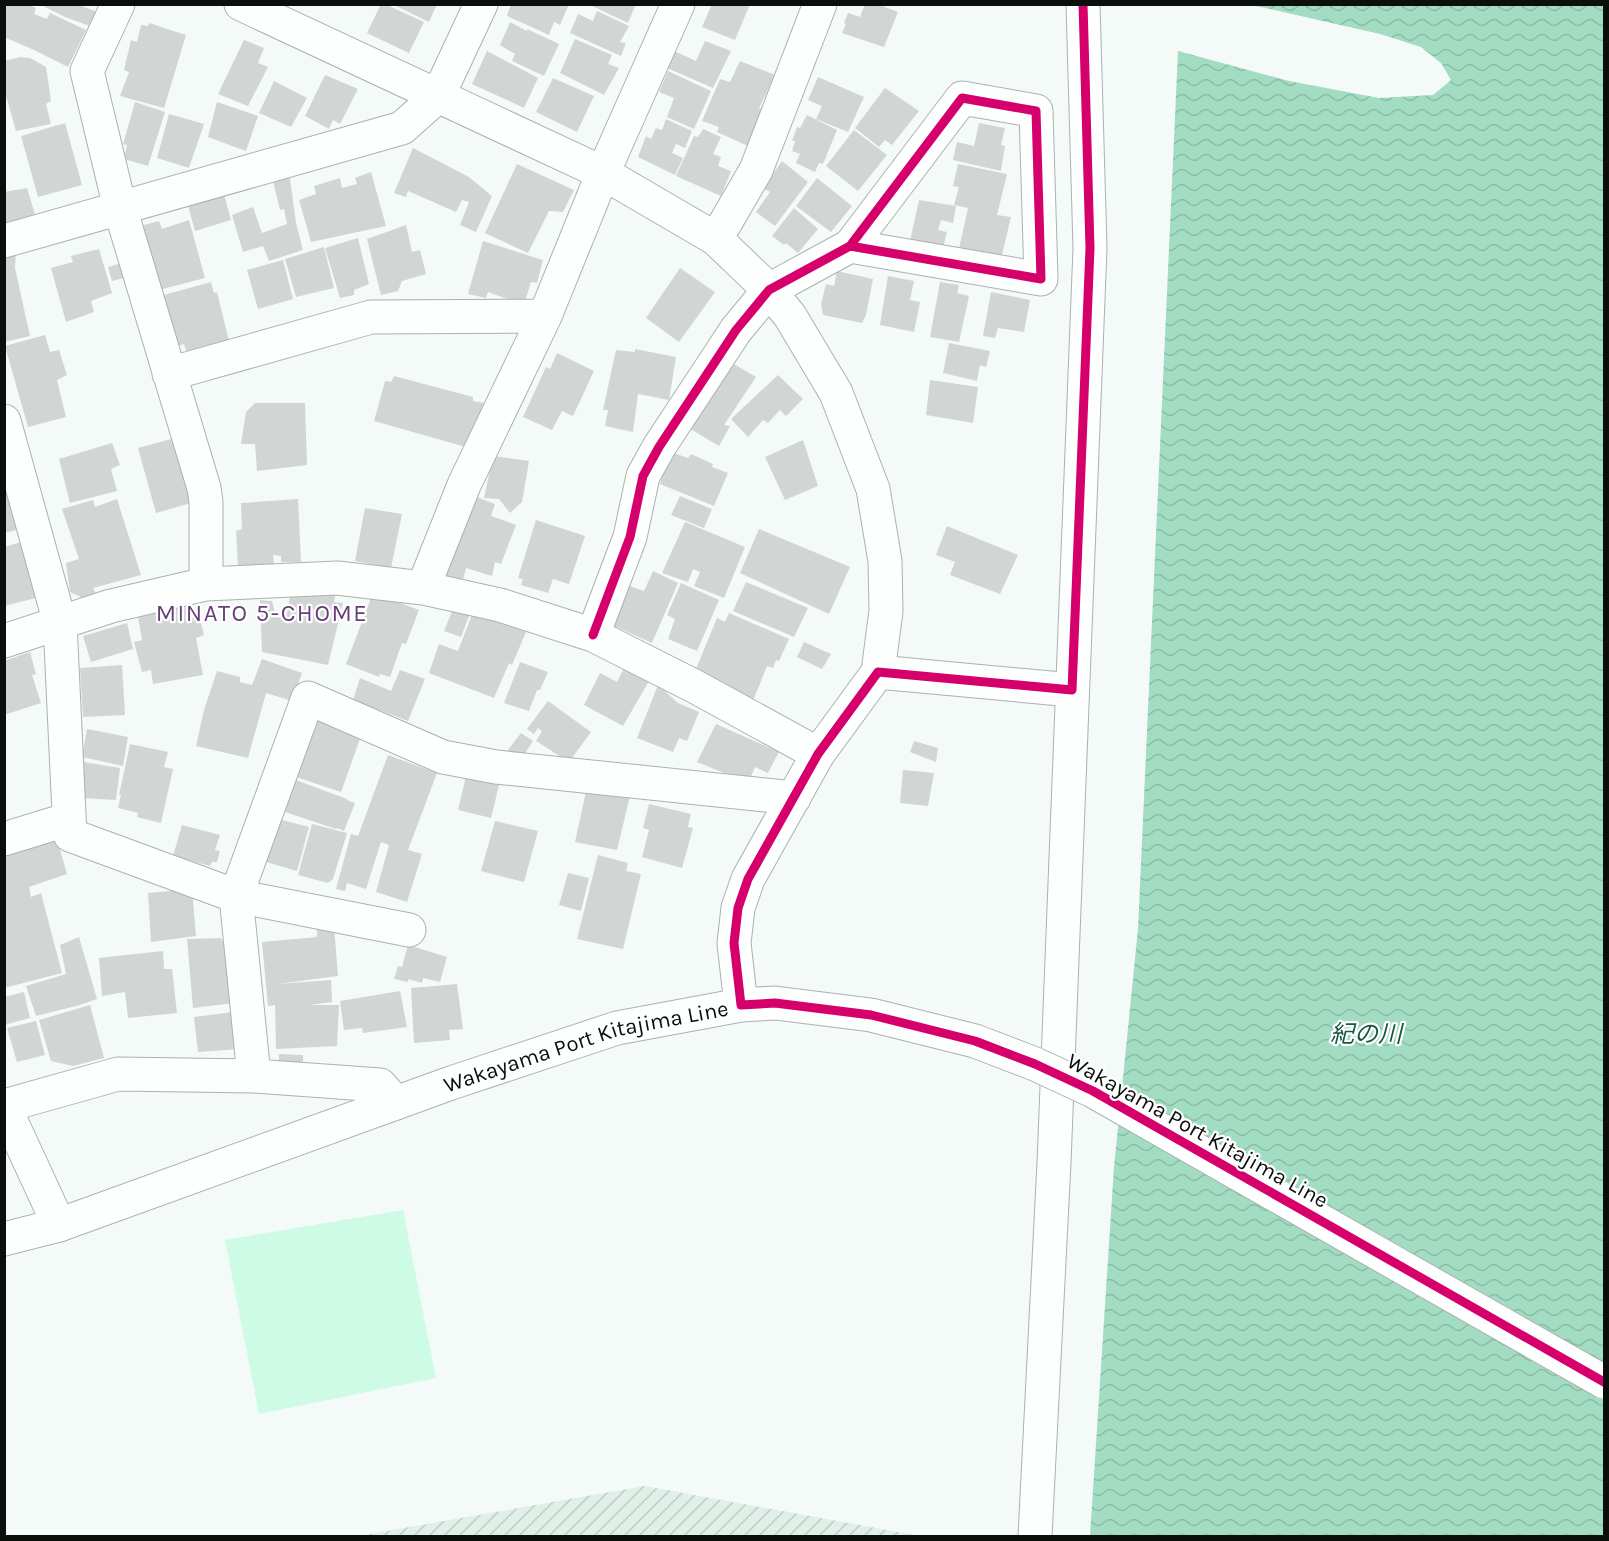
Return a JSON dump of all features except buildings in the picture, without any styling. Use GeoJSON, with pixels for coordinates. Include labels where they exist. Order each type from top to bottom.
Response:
{"type":"FeatureCollection","features":[{"type":"Feature","properties":{"kind":"street"},"geometry":{"type":"LineString","coordinates":[[118,4],[87,71],[120,208],[204,488],[206,584]]}},
{"type":"Feature","properties":{"kind":"street"},"geometry":{"type":"LineString","coordinates":[[241,4],[603,173],[716,239],[769,290],[790,316],[836,393],[873,489],[885,561],[886,611],[878,672],[818,754],[747,879],[738,908],[734,943],[741,1005]]}},
{"type":"Feature","properties":{"kind":"street"},"geometry":{"type":"LineString","coordinates":[[4,241],[402,128],[438,96],[481,4]]}},
{"type":"Feature","properties":{"kind":"street"},"geometry":{"type":"LineString","coordinates":[[423,588],[464,485],[545,316],[603,173],[678,4]]}},
{"type":"Feature","properties":{"kind":"street"},"geometry":{"type":"LineString","coordinates":[[716,239],[756,170],[820,4]]}},
{"type":"Feature","properties":{"kind":"street"},"geometry":{"type":"LineString","coordinates":[[1035,1536],[1054,1163],[1090,248],[1083,4]]}},
{"type":"Feature","properties":{"kind":"street"},"geometry":{"type":"LineString","coordinates":[[593,635],[630,537],[643,476],[659,447],[736,330],[769,290],[850,246],[962,98],[1036,111],[1041,279],[850,246]]}},
{"type":"Feature","properties":{"kind":"street"},"geometry":{"type":"LineString","coordinates":[[169,374],[371,317],[545,316]]}},
{"type":"Feature","properties":{"kind":"street"},"geometry":{"type":"LineString","coordinates":[[4,421],[60,623],[70,834],[236,896],[409,930]]}},
{"type":"Feature","properties":{"kind":"street"},"geometry":{"type":"LineString","coordinates":[[4,641],[111,606],[206,584],[337,578],[423,588],[500,605],[593,635],[694,686],[818,754]]}},
{"type":"Feature","properties":{"kind":"street"},"geometry":{"type":"LineString","coordinates":[[878,672],[1072,690]]}},
{"type":"Feature","properties":{"kind":"street"},"geometry":{"type":"LineString","coordinates":[[254,1076],[236,896],[308,698],[443,757],[496,767],[794,798]]}},
{"type":"Feature","properties":{"kind":"street"},"geometry":{"type":"LineString","coordinates":[[4,839],[69,819]]}},
{"type":"Feature","properties":{"kind":"street","name":"Wakayama Port Kitajima Line"},"geometry":{"type":"LineString","coordinates":[[4,1239],[59,1225],[451,1083],[617,1028],[741,1005],[775,1004],[871,1015],[975,1041],[1035,1064],[1093,1091],[1605,1382]]}},
{"type":"Feature","properties":{"kind":"street"},"geometry":{"type":"LineString","coordinates":[[59,1225],[4,1106],[118,1074],[254,1076],[380,1085],[396,1103]]}},
{"type":"Feature","properties":{"kind":"shaded area"},"geometry":{"type":"Polygon","coordinates":[[[403,1210],[436,1378],[259,1414],[225,1240],[403,1210]]]}},
{"type":"Feature","properties":{"kind":"shaded area"},"geometry":{"type":"Polygon","coordinates":[[[645,1486],[920,1536],[358,1536],[645,1486]]]}},
{"type":"Feature","properties":{"kind":"water","name":"紀の川"},"geometry":{"type":"Polygon","coordinates":[[[1252,5],[1604,5],[1604,1536],[1090,1536],[1114,1167],[1138,929],[1178,51],[1289,81],[1379,98],[1433,95],[1451,80],[1441,63],[1421,47],[1380,34],[1252,5]]]}},
{"type":"Feature","properties":{"kind":"cycle path"},"geometry":{"type":"LineString","coordinates":[[1083,4],[1090,248],[1072,690],[878,672],[818,754],[748,879],[738,908],[734,943],[741,1005],[775,1003],[871,1015],[975,1041],[1035,1064],[1093,1091],[1604,1382]]}},
{"type":"Feature","properties":{"kind":"cycle path"},"geometry":{"type":"LineString","coordinates":[[593,635],[630,537],[643,476],[659,447],[736,330],[769,290],[850,246],[962,98],[1036,111],[1041,279],[850,246]]}},
{"type":"Feature","properties":{"kind":"district","name":"MINATO 5-CHOME"},"geometry":{"type":"Point","coordinates":[262,613]}}]}
